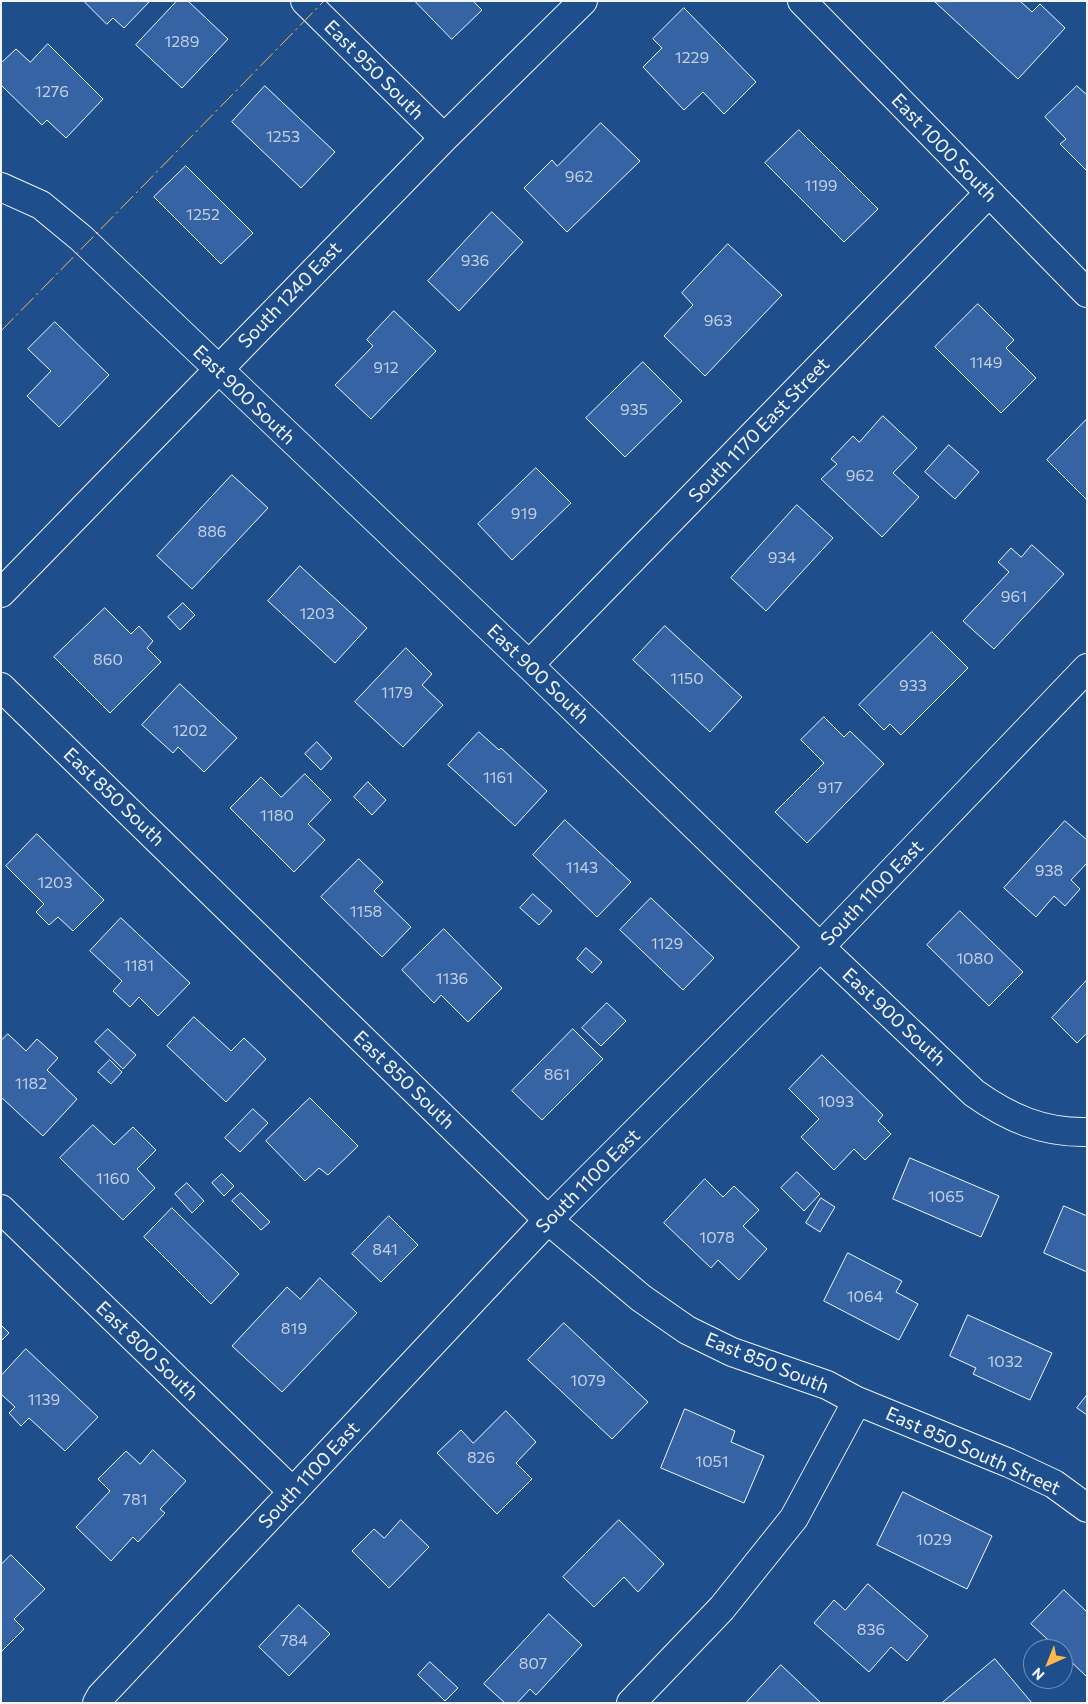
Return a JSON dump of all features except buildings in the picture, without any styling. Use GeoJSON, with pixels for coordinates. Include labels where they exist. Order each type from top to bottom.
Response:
{"type":"FeatureCollection","features":[{"type":"Feature","properties":{"kind":"street","name":"East 950 South"},"geometry":{"type":"LineString","coordinates":[[305,1],[444,138]]}},
{"type":"Feature","properties":{"kind":"street","name":"South 1240 East"},"geometry":{"type":"LineString","coordinates":[[1,593],[444,138],[583,1]]}},
{"type":"Feature","properties":{"kind":"street","name":"East 1000 South"},"geometry":{"type":"LineString","coordinates":[[802,1],[988,194],[1087,293]]}},
{"type":"Feature","properties":{"kind":"street","name":"East 900 South"},"geometry":{"type":"LineString","coordinates":[[1,187],[41,205],[80,238],[530,665],[820,947],[974,1093],[995,1108],[1020,1121],[1044,1128],[1069,1132],[1087,1132]]}},
{"type":"Feature","properties":{"kind":"street","name":"South 1170 East Street"},"geometry":{"type":"LineString","coordinates":[[530,665],[988,194]]}},
{"type":"Feature","properties":{"kind":"street","name":"South 1100 East"},"geometry":{"type":"LineString","coordinates":[[97,1703],[101,1696],[548,1220],[820,947],[1087,668]]}},
{"type":"Feature","properties":{"kind":"street","name":"East 850 South"},"geometry":{"type":"LineString","coordinates":[[1,687],[548,1220],[641,1298],[687,1330],[732,1352],[827,1386],[857,1400]]}},
{"type":"Feature","properties":{"kind":"street","name":"East 800 South"},"geometry":{"type":"LineString","coordinates":[[1,1210],[293,1492]]}},
{"type":"Feature","properties":{"kind":"street","name":"East 850 South Street"},"geometry":{"type":"LineString","coordinates":[[857,1400],[1054,1484],[1087,1508]]}},
{"type":"Feature","properties":{"kind":"street"},"geometry":{"type":"LineString","coordinates":[[631,1703],[722,1608],[794,1518],[857,1400]]}},
{"type":"Feature","properties":{"kind":"power"},"geometry":{"type":"LineString","coordinates":[[1,331],[324,1]]}}]}
